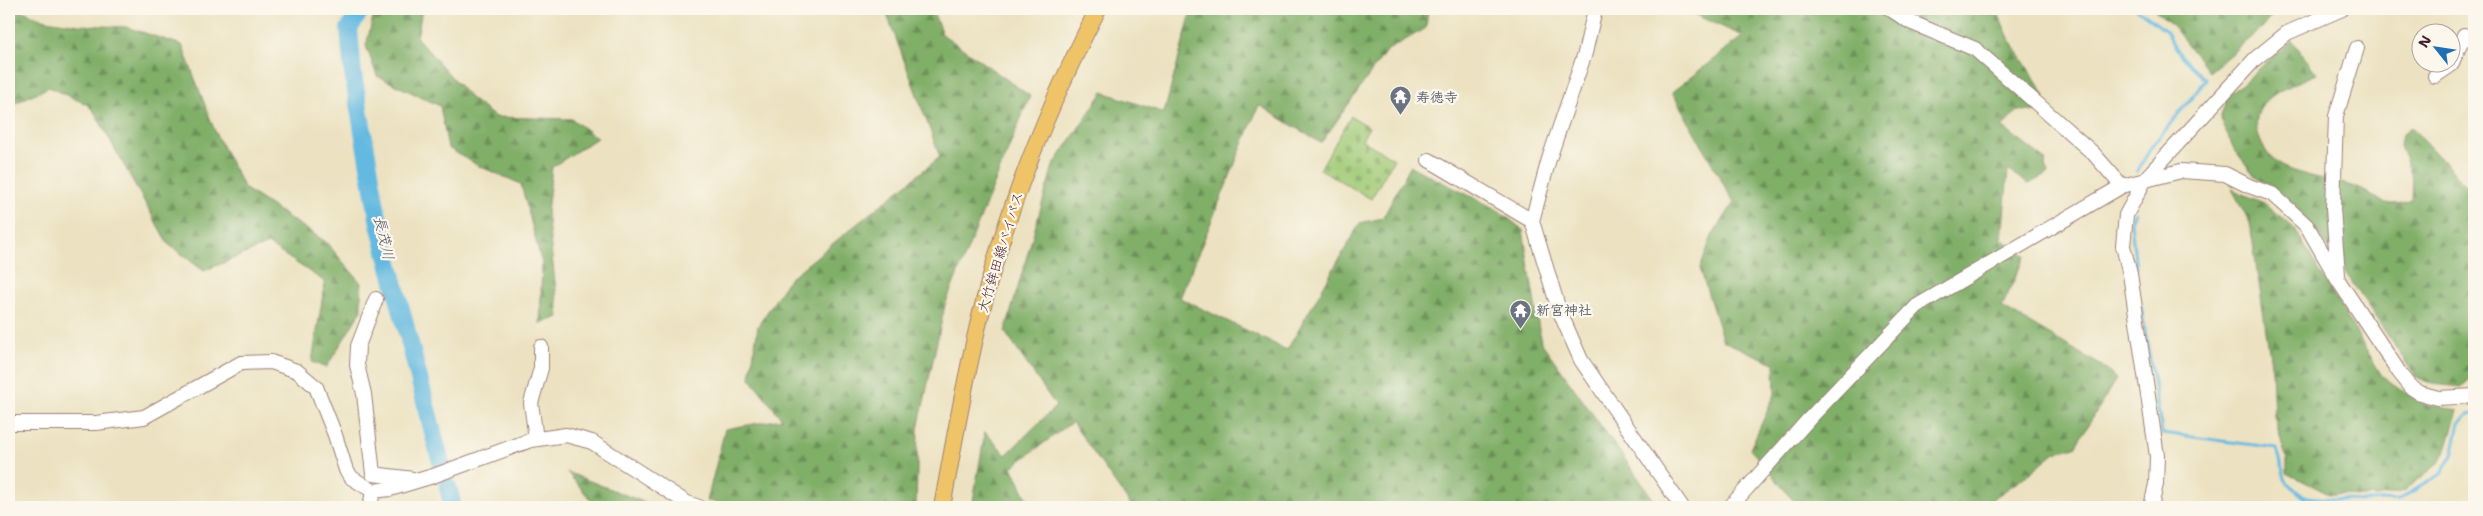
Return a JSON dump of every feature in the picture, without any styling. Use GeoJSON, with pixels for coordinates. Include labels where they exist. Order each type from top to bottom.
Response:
{"type":"FeatureCollection","features":[{"type":"Feature","properties":{"kind":"main road","name":"大竹鉾田線バイパス"},"geometry":{"type":"LineString","coordinates":[[942,507],[966,377],[998,253],[1037,142],[1061,84],[1098,9]]}},
{"type":"Feature","properties":{"kind":"street"},"geometry":{"type":"LineString","coordinates":[[1595,9],[1585,53],[1549,159],[1532,220],[1559,310],[1581,360],[1682,507]]}},
{"type":"Feature","properties":{"kind":"street"},"geometry":{"type":"LineString","coordinates":[[1890,9],[1910,22],[1975,49],[2092,153],[2122,186]]}},
{"type":"Feature","properties":{"kind":"street"},"geometry":{"type":"LineString","coordinates":[[2151,507],[2156,484],[2155,437],[2130,274],[2123,246],[2128,208],[2146,178],[2255,59],[2287,33],[2342,9]]}},
{"type":"Feature","properties":{"kind":"street"},"geometry":{"type":"LineString","coordinates":[[2435,76],[2450,65],[2464,35],[2474,41]]}},
{"type":"Feature","properties":{"kind":"street"},"geometry":{"type":"LineString","coordinates":[[2338,280],[2333,209],[2336,116],[2357,48]]}},
{"type":"Feature","properties":{"kind":"street"},"geometry":{"type":"LineString","coordinates":[[1429,160],[1532,220]]}},
{"type":"Feature","properties":{"kind":"street"},"geometry":{"type":"LineString","coordinates":[[1730,507],[1809,419],[1917,306],[2122,186],[2146,178],[2181,171],[2225,174],[2248,186],[2272,194],[2308,226],[2338,280],[2398,372],[2412,388],[2420,394],[2438,398],[2474,396]]}},
{"type":"Feature","properties":{"kind":"street"},"geometry":{"type":"LineString","coordinates":[[376,300],[358,346],[357,365],[364,394],[373,474],[417,480]]}},
{"type":"Feature","properties":{"kind":"street"},"geometry":{"type":"LineString","coordinates":[[536,439],[531,403],[541,368],[541,347]]}},
{"type":"Feature","properties":{"kind":"street"},"geometry":{"type":"LineString","coordinates":[[9,423],[96,423],[144,417],[241,363],[271,362],[297,371],[316,387],[335,435],[346,470],[352,478],[373,491],[390,489],[433,476],[482,456],[536,439],[566,435],[592,442],[687,503],[699,507]]}},
{"type":"Feature","properties":{"kind":"street"},"geometry":{"type":"LineString","coordinates":[[370,507],[373,491]]}},
{"type":"Feature","properties":{"kind":"green space"},"geometry":{"type":"Polygon","coordinates":[[[9,9],[17,9],[46,20],[79,25],[126,27],[182,45],[216,134],[244,188],[326,242],[361,283],[361,311],[326,368],[312,362],[325,282],[268,244],[204,271],[168,244],[95,113],[88,105],[49,87],[9,106],[9,9]]]}},
{"type":"Feature","properties":{"kind":"green space"},"geometry":{"type":"Polygon","coordinates":[[[375,9],[422,9],[417,38],[470,98],[495,117],[572,119],[597,138],[552,167],[547,213],[559,317],[540,324],[542,264],[521,184],[479,166],[448,148],[440,106],[377,76],[366,46],[375,9]]]}},
{"type":"Feature","properties":{"kind":"green space"},"geometry":{"type":"Polygon","coordinates":[[[885,9],[932,9],[942,34],[1030,96],[945,305],[918,429],[916,507],[752,507],[707,501],[725,429],[782,419],[750,378],[758,326],[789,279],[940,157],[885,9]]]}},
{"type":"Feature","properties":{"kind":"green space"},"geometry":{"type":"Polygon","coordinates":[[[1192,9],[1428,9],[1426,28],[1386,51],[1321,143],[1259,105],[1180,298],[1287,350],[1360,223],[1383,218],[1410,166],[1498,210],[1523,230],[1541,342],[1659,507],[1132,507],[1072,422],[1012,467],[1031,507],[972,507],[985,432],[1006,455],[1056,406],[1005,332],[1053,166],[1103,92],[1164,113],[1192,9]]]}},
{"type":"Feature","properties":{"kind":"green space"},"geometry":{"type":"Polygon","coordinates":[[[1682,9],[1996,9],[2009,38],[2045,96],[2036,112],[2018,110],[2002,127],[2045,160],[2048,174],[2028,184],[2008,170],[2002,239],[2025,256],[2002,307],[2102,366],[2116,379],[2075,447],[2055,452],[2026,476],[1981,507],[1799,507],[1750,449],[1775,394],[1774,363],[1723,341],[1700,268],[1712,236],[1734,203],[1672,92],[1743,36],[1682,9]]]}},
{"type":"Feature","properties":{"kind":"green space"},"geometry":{"type":"Polygon","coordinates":[[[2154,9],[2277,9],[2262,28],[2209,72],[2172,25],[2154,9]]]}},
{"type":"Feature","properties":{"kind":"green space"},"geometry":{"type":"Polygon","coordinates":[[[2292,40],[2317,74],[2281,90],[2262,105],[2258,115],[2257,128],[2267,153],[2276,162],[2299,173],[2359,188],[2385,203],[2401,203],[2412,200],[2413,178],[2400,146],[2402,134],[2411,127],[2472,192],[2474,191],[2474,377],[2462,387],[2432,384],[2415,376],[2329,248],[2287,197],[2255,176],[2234,149],[2220,119],[2227,97],[2292,40]]]}},
{"type":"Feature","properties":{"kind":"green space"},"geometry":{"type":"Polygon","coordinates":[[[1351,116],[1369,127],[1362,140],[1394,159],[1371,199],[1320,169],[1351,116]]]}},
{"type":"Feature","properties":{"kind":"green space"},"geometry":{"type":"Polygon","coordinates":[[[2232,189],[2264,203],[2294,228],[2382,376],[2422,404],[2458,410],[2447,447],[2439,463],[2404,491],[2376,497],[2329,494],[2287,473],[2287,461],[2274,416],[2272,371],[2250,223],[2232,189]]]}},
{"type":"Feature","properties":{"kind":"green space"},"geometry":{"type":"Polygon","coordinates":[[[567,472],[656,507],[597,507],[567,472]]]}},
{"type":"Feature","properties":{"kind":"waterway","name":"長茂川"},"geometry":{"type":"LineString","coordinates":[[361,9],[349,29],[353,74],[379,224],[442,467]]}},
{"type":"Feature","properties":{"kind":"waterway"},"geometry":{"type":"LineString","coordinates":[[2137,9],[2166,31],[2182,57],[2206,80],[2152,146],[2137,172]]}},
{"type":"Feature","properties":{"kind":"waterway"},"geometry":{"type":"LineString","coordinates":[[2135,212],[2131,222],[2136,269]]}},
{"type":"Feature","properties":{"kind":"waterway"},"geometry":{"type":"LineString","coordinates":[[2141,305],[2162,433],[2277,448],[2286,482],[2304,497],[2362,501],[2398,500],[2441,474],[2452,455],[2459,423],[2468,415],[2474,414]]}},
{"type":"Feature","properties":{"kind":"waterway","name":"長茂川"},"geometry":{"type":"LineString","coordinates":[[448,487],[453,507]]}},
{"type":"Feature","properties":{"kind":"waterway"},"geometry":{"type":"LineString","coordinates":[[2304,497],[2304,507]]}},
{"type":"Feature","properties":{"kind":"place","name":"寿徳寺"},"geometry":{"type":"Point","coordinates":[1400,116]}},
{"type":"Feature","properties":{"kind":"place","name":"新宮神社"},"geometry":{"type":"Point","coordinates":[1520,329]}}]}
